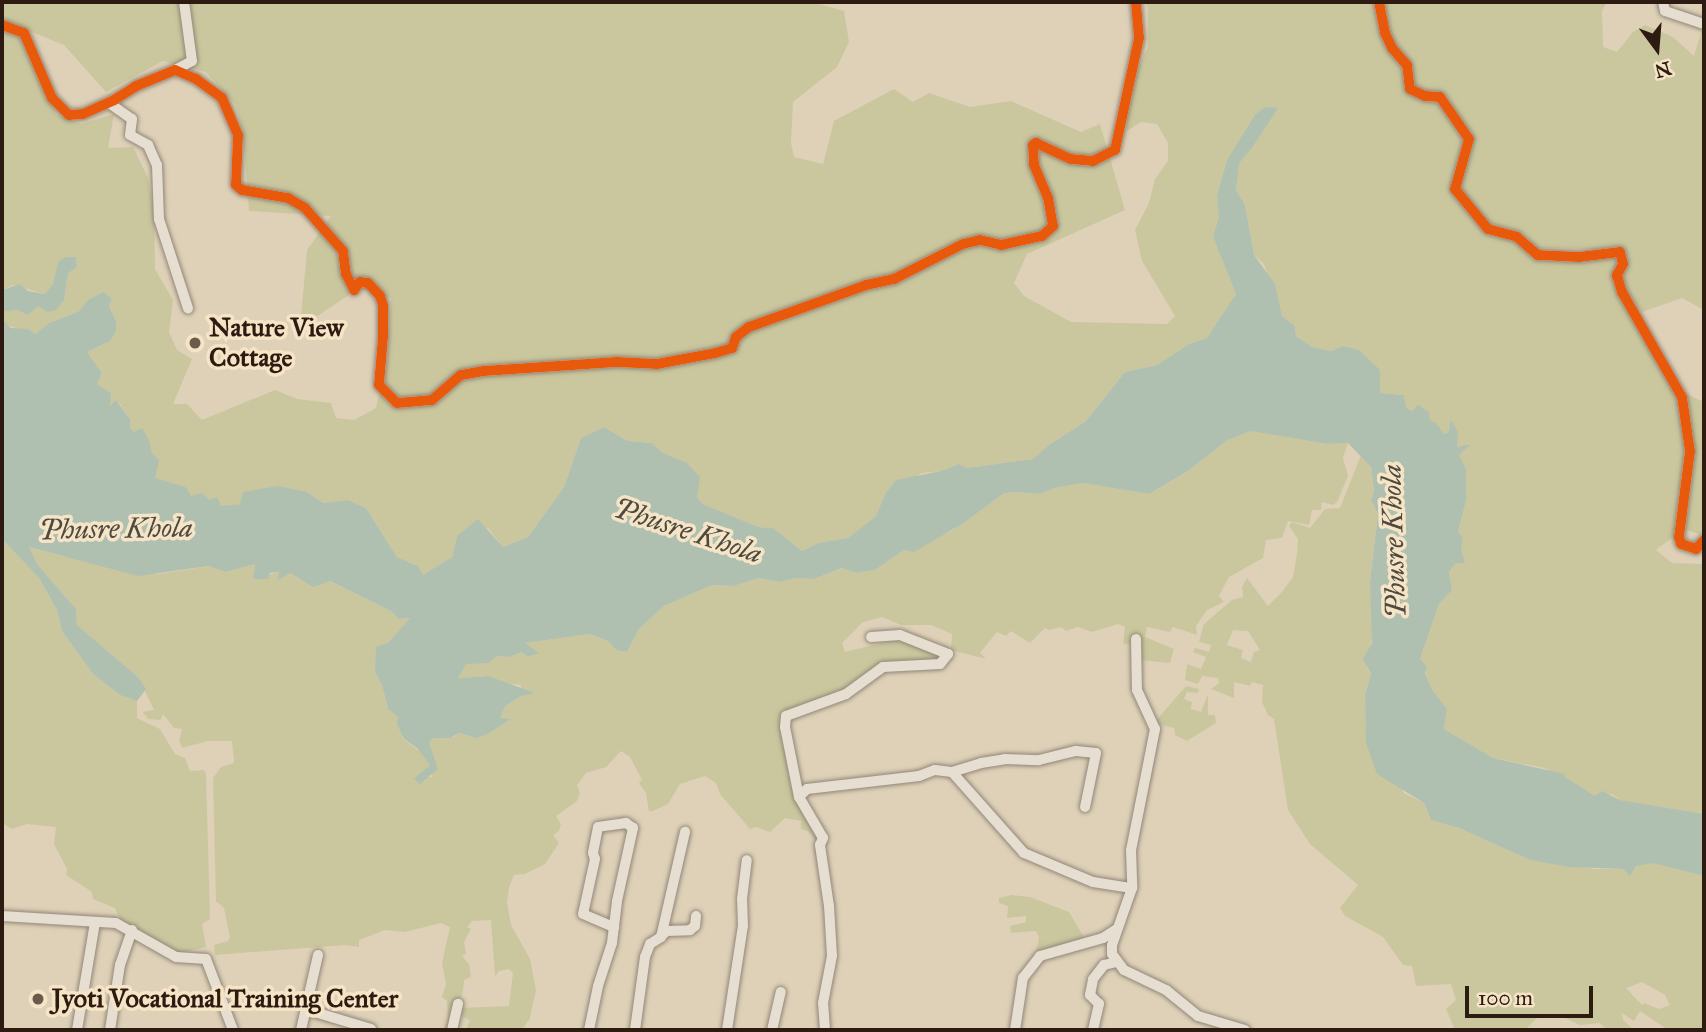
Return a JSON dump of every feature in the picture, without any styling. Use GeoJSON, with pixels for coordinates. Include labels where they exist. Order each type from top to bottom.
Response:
{"type":"FeatureCollection","features":[{"type":"Feature","properties":{"kind":"street"},"geometry":{"type":"LineString","coordinates":[[2,25],[24,33],[60,109],[69,115],[83,114],[192,61],[184,2]]}},
{"type":"Feature","properties":{"kind":"street"},"geometry":{"type":"LineString","coordinates":[[175,70],[205,85],[222,98],[230,111],[238,135],[236,185],[242,190],[288,198],[305,208],[323,225],[342,251],[346,274],[354,290],[360,282],[368,283],[380,296],[383,305],[383,337],[379,385],[397,403],[407,403],[432,400],[461,375],[484,371],[617,362],[657,364],[715,353],[732,348],[736,337],[749,327],[866,285],[894,279],[963,244],[980,240],[1001,245],[1042,236],[1053,226],[1048,198],[1034,165],[1032,145],[1036,143],[1071,159],[1093,161],[1115,150],[1139,38],[1136,2]]}},
{"type":"Feature","properties":{"kind":"street"},"geometry":{"type":"LineString","coordinates":[[1379,2],[1385,33],[1392,48],[1407,65],[1410,89],[1425,96],[1440,97],[1469,139],[1455,188],[1488,229],[1517,237],[1538,256],[1579,257],[1620,251],[1623,264],[1617,275],[1622,292],[1682,397],[1690,451],[1679,537],[1681,544],[1696,549],[1704,540]]}},
{"type":"Feature","properties":{"kind":"street"},"geometry":{"type":"LineString","coordinates":[[1663,2],[1665,11],[1704,24]]}},
{"type":"Feature","properties":{"kind":"street"},"geometry":{"type":"LineString","coordinates":[[108,103],[132,119],[130,135],[148,145],[157,165],[159,219],[188,308]]}},
{"type":"Feature","properties":{"kind":"street"},"geometry":{"type":"LineString","coordinates":[[825,1030],[823,1003],[832,956],[820,845],[823,838],[799,797],[785,727],[786,716],[846,694],[883,667],[940,664],[948,654],[901,635],[871,637]]}},
{"type":"Feature","properties":{"kind":"street"},"geometry":{"type":"LineString","coordinates":[[1136,639],[1137,690],[1156,729],[1131,850],[1132,888],[1112,946],[1116,962],[1124,971],[1166,990],[1198,1016],[1245,1030]]}},
{"type":"Feature","properties":{"kind":"street"},"geometry":{"type":"LineString","coordinates":[[799,797],[807,789],[919,776],[935,770],[952,772],[1005,759],[1039,760],[1076,751],[1096,753],[1085,807]]}},
{"type":"Feature","properties":{"kind":"street"},"geometry":{"type":"LineString","coordinates":[[952,772],[1024,853],[1094,882],[1132,888]]}},
{"type":"Feature","properties":{"kind":"street"},"geometry":{"type":"LineString","coordinates":[[589,1030],[614,927],[633,828],[626,823],[598,827],[593,853],[596,859],[583,914],[614,927]]}},
{"type":"Feature","properties":{"kind":"street"},"geometry":{"type":"LineString","coordinates":[[661,937],[685,832]]}},
{"type":"Feature","properties":{"kind":"street"},"geometry":{"type":"LineString","coordinates":[[727,1030],[743,926],[742,898],[747,860]]}},
{"type":"Feature","properties":{"kind":"street"},"geometry":{"type":"LineString","coordinates":[[2,916],[116,923],[176,957],[206,958],[233,1030]]}},
{"type":"Feature","properties":{"kind":"street"},"geometry":{"type":"LineString","coordinates":[[635,1030],[645,957],[650,944],[667,931],[690,930],[695,926],[696,916]]}},
{"type":"Feature","properties":{"kind":"street"},"geometry":{"type":"LineString","coordinates":[[77,1030],[95,922]]}},
{"type":"Feature","properties":{"kind":"street"},"geometry":{"type":"LineString","coordinates":[[1015,1030],[1023,978],[1040,956],[1103,938],[1118,929]]}},
{"type":"Feature","properties":{"kind":"street"},"geometry":{"type":"LineString","coordinates":[[110,1030],[120,965],[132,930]]}},
{"type":"Feature","properties":{"kind":"street"},"geometry":{"type":"LineString","coordinates":[[301,1030],[308,1010],[318,956]]}},
{"type":"Feature","properties":{"kind":"street"},"geometry":{"type":"LineString","coordinates":[[1093,1030],[1099,1004],[1090,995],[1093,979],[1104,965],[1116,962]]}},
{"type":"Feature","properties":{"kind":"street"},"geometry":{"type":"LineString","coordinates":[[772,1030],[781,992]]}},
{"type":"Feature","properties":{"kind":"street"},"geometry":{"type":"LineString","coordinates":[[452,1030],[458,1004]]}},
{"type":"Feature","properties":{"kind":"street"},"geometry":{"type":"LineString","coordinates":[[308,1010],[371,1029]]}},
{"type":"Feature","properties":{"kind":"shaded area"},"geometry":{"type":"Polygon","coordinates":[[[2,2],[812,2],[844,11],[849,42],[837,67],[793,102],[791,143],[794,157],[823,164],[834,121],[894,89],[913,102],[929,93],[970,107],[1011,101],[1081,132],[1100,124],[1125,210],[1027,254],[1014,283],[1024,296],[1071,322],[1167,324],[1175,316],[1142,261],[1135,230],[1149,203],[1155,179],[1168,161],[1168,143],[1157,124],[1141,122],[1127,131],[1127,92],[1148,47],[1148,7],[1145,2],[1376,2],[1383,40],[1400,66],[1409,93],[1438,98],[1465,140],[1452,190],[1488,233],[1517,241],[1532,259],[1618,258],[1614,275],[1677,390],[1704,402],[1704,531],[1702,535],[1684,529],[1656,550],[1672,563],[1704,564],[1704,814],[1620,800],[1612,794],[1595,796],[1544,768],[1493,758],[1444,729],[1447,709],[1433,691],[1420,659],[1439,604],[1452,590],[1449,572],[1456,563],[1464,563],[1461,550],[1463,538],[1458,532],[1466,501],[1458,455],[1469,444],[1457,448],[1451,422],[1448,433],[1444,434],[1430,420],[1429,412],[1418,404],[1414,411],[1405,408],[1404,395],[1380,393],[1343,346],[1331,351],[1312,347],[1296,336],[1295,326],[1282,316],[1264,264],[1254,255],[1245,205],[1236,190],[1238,163],[1252,148],[1277,108],[1242,139],[1227,160],[1217,194],[1220,217],[1213,237],[1236,293],[1231,305],[1207,338],[1189,344],[1157,365],[1125,372],[1086,421],[1033,459],[967,468],[959,464],[941,471],[922,473],[885,494],[876,516],[848,538],[818,543],[802,551],[773,528],[758,527],[703,504],[697,499],[686,462],[663,453],[652,443],[628,441],[604,427],[581,438],[564,487],[528,537],[503,547],[488,528],[457,536],[452,557],[423,576],[418,566],[397,557],[366,508],[348,500],[323,503],[307,492],[221,507],[191,496],[186,487],[154,478],[152,452],[130,428],[130,419],[120,404],[116,401],[110,406],[108,393],[97,384],[102,373],[87,352],[110,341],[116,321],[109,306],[88,300],[79,311],[49,323],[35,334],[29,329],[21,330],[4,324],[2,312],[17,310],[28,315],[37,306],[64,300],[68,272],[77,267],[76,257],[45,294],[13,285],[2,290],[2,27],[20,35],[56,114],[81,124],[114,114],[108,148],[133,147],[148,178],[154,208],[155,269],[173,300],[169,332],[177,350],[192,359],[173,404],[187,404],[202,420],[275,390],[297,399],[331,403],[336,418],[354,420],[376,408],[388,358],[391,298],[359,288],[300,328],[307,250],[331,216],[249,211],[243,130],[235,104],[206,72],[163,61],[106,92],[64,45],[2,20],[2,2]]]}},
{"type":"Feature","properties":{"kind":"shaded area"},"geometry":{"type":"Polygon","coordinates":[[[1381,2],[1607,2],[1602,11],[1603,47],[1617,52],[1633,32],[1645,25],[1673,37],[1694,56],[1704,23],[1704,310],[1682,298],[1642,312],[1624,287],[1623,269],[1627,255],[1619,246],[1598,249],[1538,248],[1523,233],[1488,222],[1460,189],[1473,133],[1459,119],[1448,97],[1439,92],[1425,92],[1413,85],[1412,67],[1390,38],[1381,2]]]}},
{"type":"Feature","properties":{"kind":"shaded area"},"geometry":{"type":"Polygon","coordinates":[[[1250,431],[1328,444],[1348,443],[1343,458],[1348,476],[1337,502],[1333,505],[1322,502],[1321,510],[1312,510],[1309,525],[1288,521],[1282,538],[1266,540],[1263,558],[1229,577],[1219,596],[1224,602],[1207,610],[1196,626],[1197,635],[1173,627],[1170,632],[1147,627],[1145,637],[1174,649],[1170,663],[1139,660],[1134,643],[1123,644],[1125,627],[1118,624],[1092,632],[1078,627],[1066,631],[1061,627],[1049,630],[1045,628],[1030,643],[1011,631],[1006,636],[997,632],[980,653],[986,659],[951,650],[952,634],[931,625],[901,625],[882,617],[863,622],[842,643],[845,652],[899,639],[941,656],[934,663],[883,665],[841,695],[783,713],[788,760],[818,838],[817,861],[814,850],[816,841],[808,831],[801,829],[801,821],[785,818],[770,832],[756,827],[750,829],[720,794],[716,783],[705,776],[680,784],[668,804],[649,811],[646,793],[639,783],[642,780],[630,757],[621,751],[606,767],[586,773],[577,785],[580,793],[577,801],[556,816],[561,824],[559,831],[553,835],[559,843],[545,864],[525,874],[514,875],[509,888],[507,902],[511,925],[530,959],[536,990],[530,1018],[522,1030],[466,1030],[470,1020],[458,1015],[460,1008],[509,1006],[513,973],[509,969],[499,971],[495,976],[491,920],[472,921],[467,927],[471,929],[464,942],[466,954],[462,956],[469,964],[471,977],[464,980],[450,1030],[444,1030],[448,1020],[447,1001],[442,997],[446,984],[442,963],[450,927],[441,923],[405,932],[385,930],[359,940],[359,947],[345,945],[215,955],[214,945],[228,941],[230,937],[224,908],[216,901],[213,778],[221,767],[234,763],[232,741],[208,741],[182,748],[179,740],[182,729],[174,728],[163,714],[161,720],[148,719],[143,712],[154,710],[138,677],[77,625],[76,609],[37,564],[28,547],[159,574],[210,566],[226,572],[255,564],[254,579],[279,572],[290,573],[299,579],[330,581],[391,611],[399,619],[411,618],[388,643],[375,672],[382,685],[388,709],[398,717],[403,739],[425,755],[430,765],[417,777],[432,777],[429,743],[433,738],[454,737],[460,733],[472,737],[488,734],[510,720],[499,719],[505,706],[521,696],[521,685],[499,683],[488,676],[458,678],[466,663],[488,663],[497,656],[510,657],[522,652],[527,657],[538,653],[524,643],[590,634],[608,641],[616,650],[627,652],[639,629],[664,606],[712,585],[734,586],[758,578],[780,582],[795,578],[814,579],[843,568],[857,573],[875,570],[904,550],[950,532],[1003,494],[1041,494],[1054,488],[1083,483],[1149,494],[1188,471],[1226,441],[1250,431]]]}},
{"type":"Feature","properties":{"kind":"shaded area"},"geometry":{"type":"Polygon","coordinates":[[[1361,455],[1371,467],[1374,491],[1371,500],[1378,514],[1370,580],[1374,625],[1367,668],[1371,674],[1365,695],[1366,731],[1404,793],[1424,803],[1431,820],[1459,828],[1530,860],[1594,869],[1623,869],[1653,862],[1704,876],[1704,1030],[1668,1030],[1640,1011],[1634,1021],[1622,1013],[1623,1020],[1634,1030],[1607,1030],[1600,1023],[1580,1025],[1565,1018],[1539,1016],[1525,1030],[1455,1030],[1446,1009],[1456,1000],[1451,984],[1416,986],[1412,966],[1403,965],[1383,937],[1345,916],[1340,908],[1358,885],[1310,844],[1288,810],[1274,719],[1268,715],[1262,702],[1263,685],[1252,682],[1250,686],[1234,682],[1234,698],[1211,689],[1219,683],[1218,678],[1202,676],[1198,684],[1185,680],[1187,664],[1201,669],[1206,657],[1193,652],[1195,648],[1209,652],[1211,645],[1199,642],[1204,624],[1232,600],[1243,597],[1242,587],[1247,578],[1268,606],[1293,577],[1298,539],[1289,526],[1292,522],[1310,528],[1325,509],[1340,508],[1361,455]],[[1233,630],[1227,645],[1243,650],[1241,658],[1251,662],[1254,652],[1260,650],[1248,631],[1233,630]],[[1642,982],[1626,988],[1642,1005],[1644,1003],[1659,1009],[1670,1005],[1665,995],[1642,982]]]}},
{"type":"Feature","properties":{"kind":"shaded area"},"geometry":{"type":"Polygon","coordinates":[[[2,539],[39,578],[57,610],[62,631],[93,674],[120,695],[137,701],[137,718],[160,729],[175,754],[185,758],[190,771],[204,770],[206,774],[210,919],[202,924],[206,947],[176,954],[122,922],[115,908],[93,899],[92,892],[66,875],[67,869],[54,844],[56,827],[27,824],[12,829],[2,823],[2,539]]]}},
{"type":"Feature","properties":{"kind":"shaded area"},"geometry":{"type":"Polygon","coordinates":[[[1186,686],[1199,689],[1198,693],[1187,692],[1184,699],[1192,702],[1191,709],[1201,712],[1208,694],[1208,715],[1215,715],[1216,723],[1187,741],[1175,735],[1174,728],[1154,723],[1186,686]]]}},
{"type":"Feature","properties":{"kind":"shaded area"},"geometry":{"type":"Polygon","coordinates":[[[1012,895],[1030,897],[1069,912],[1084,937],[1036,953],[1039,937],[1036,931],[1011,933],[1010,926],[1026,922],[1026,916],[1007,918],[1008,906],[999,903],[999,898],[1012,895]]]}},
{"type":"Feature","properties":{"kind":"water","name":"Phusre Khola"},"geometry":{"type":"Polygon","coordinates":[[[1265,107],[1278,108],[1239,163],[1236,190],[1245,205],[1254,255],[1275,284],[1282,316],[1295,326],[1296,336],[1312,347],[1331,351],[1343,346],[1359,350],[1380,370],[1380,393],[1404,395],[1406,408],[1413,411],[1418,404],[1429,412],[1430,420],[1436,423],[1444,434],[1448,433],[1451,420],[1458,432],[1457,447],[1471,444],[1459,455],[1466,469],[1466,501],[1458,532],[1463,538],[1461,550],[1465,563],[1456,563],[1449,572],[1452,590],[1439,604],[1420,659],[1427,667],[1425,673],[1433,691],[1447,709],[1444,729],[1493,758],[1565,774],[1565,777],[1595,796],[1602,791],[1620,800],[1704,814],[1704,876],[1653,863],[1636,866],[1630,876],[1623,869],[1569,867],[1530,860],[1459,828],[1431,820],[1424,803],[1377,774],[1366,743],[1365,695],[1371,674],[1363,659],[1372,643],[1370,581],[1378,514],[1371,500],[1374,491],[1371,467],[1348,443],[1328,444],[1250,431],[1226,441],[1188,471],[1149,494],[1083,483],[1054,488],[1041,494],[1003,494],[962,524],[914,552],[904,550],[875,570],[857,573],[842,568],[814,579],[795,578],[780,582],[758,578],[734,586],[712,585],[664,606],[639,629],[627,652],[616,650],[608,641],[590,634],[525,643],[539,653],[527,657],[522,652],[510,657],[497,656],[489,663],[466,664],[458,678],[488,676],[535,693],[521,696],[505,706],[500,718],[511,719],[488,734],[476,738],[460,733],[450,738],[433,738],[429,743],[438,769],[420,784],[414,779],[430,765],[417,748],[404,739],[397,724],[398,717],[388,709],[382,685],[375,672],[376,647],[388,643],[410,618],[399,619],[391,611],[330,581],[313,587],[290,573],[278,580],[279,572],[270,573],[268,579],[253,579],[255,564],[226,572],[209,566],[138,576],[29,547],[37,564],[76,609],[77,625],[138,677],[146,689],[137,701],[120,695],[93,674],[62,631],[57,610],[39,578],[2,539],[2,319],[11,328],[29,329],[35,334],[49,323],[79,311],[88,300],[103,292],[112,299],[109,306],[116,321],[116,331],[110,341],[87,352],[102,373],[97,384],[111,393],[110,406],[116,400],[130,419],[130,428],[134,432],[142,428],[149,440],[152,453],[159,460],[155,478],[186,487],[191,496],[202,493],[209,500],[217,497],[221,506],[240,504],[243,492],[278,486],[307,492],[323,503],[348,500],[366,508],[397,557],[418,566],[423,575],[452,557],[457,536],[478,519],[503,547],[528,537],[564,487],[581,438],[604,427],[628,441],[652,443],[663,453],[686,462],[700,477],[697,498],[703,504],[758,527],[773,528],[802,551],[818,543],[848,538],[876,516],[885,494],[896,480],[941,471],[959,464],[967,468],[1033,459],[1086,421],[1125,372],[1157,365],[1189,344],[1207,338],[1236,294],[1213,237],[1219,217],[1217,195],[1227,160],[1255,115],[1265,107]]]}},
{"type":"Feature","properties":{"kind":"water"},"geometry":{"type":"Polygon","coordinates":[[[66,257],[76,257],[77,267],[68,273],[64,300],[56,310],[47,312],[38,306],[28,315],[17,310],[2,312],[2,290],[20,284],[28,291],[45,294],[53,284],[58,262],[66,257]]]}},
{"type":"Feature","properties":{"kind":"cycle path"},"geometry":{"type":"LineString","coordinates":[[2,25],[24,33],[52,98],[69,115],[83,114],[114,100],[136,86],[175,70],[196,79],[222,98],[238,135],[236,185],[242,190],[288,198],[305,208],[343,251],[346,274],[354,290],[360,282],[368,283],[380,296],[383,305],[383,337],[379,385],[397,403],[432,400],[461,375],[484,371],[617,362],[657,364],[715,353],[732,348],[736,337],[749,327],[866,285],[894,279],[963,244],[980,240],[1001,245],[1042,236],[1053,226],[1048,198],[1034,165],[1033,145],[1036,143],[1071,159],[1093,161],[1115,150],[1139,38],[1136,2]]}},
{"type":"Feature","properties":{"kind":"cycle path"},"geometry":{"type":"LineString","coordinates":[[1379,2],[1385,33],[1392,48],[1407,65],[1410,89],[1425,96],[1440,97],[1469,139],[1455,189],[1488,229],[1517,237],[1538,255],[1579,257],[1620,252],[1623,264],[1617,275],[1622,292],[1682,397],[1690,451],[1679,537],[1681,544],[1696,549],[1704,540]]}},
{"type":"Feature","properties":{"kind":"place","name":"Nature View Cottage"},"geometry":{"type":"Point","coordinates":[195,343]}},
{"type":"Feature","properties":{"kind":"place","name":"Jyoti Vocational Training Center"},"geometry":{"type":"Point","coordinates":[38,999]}}]}
